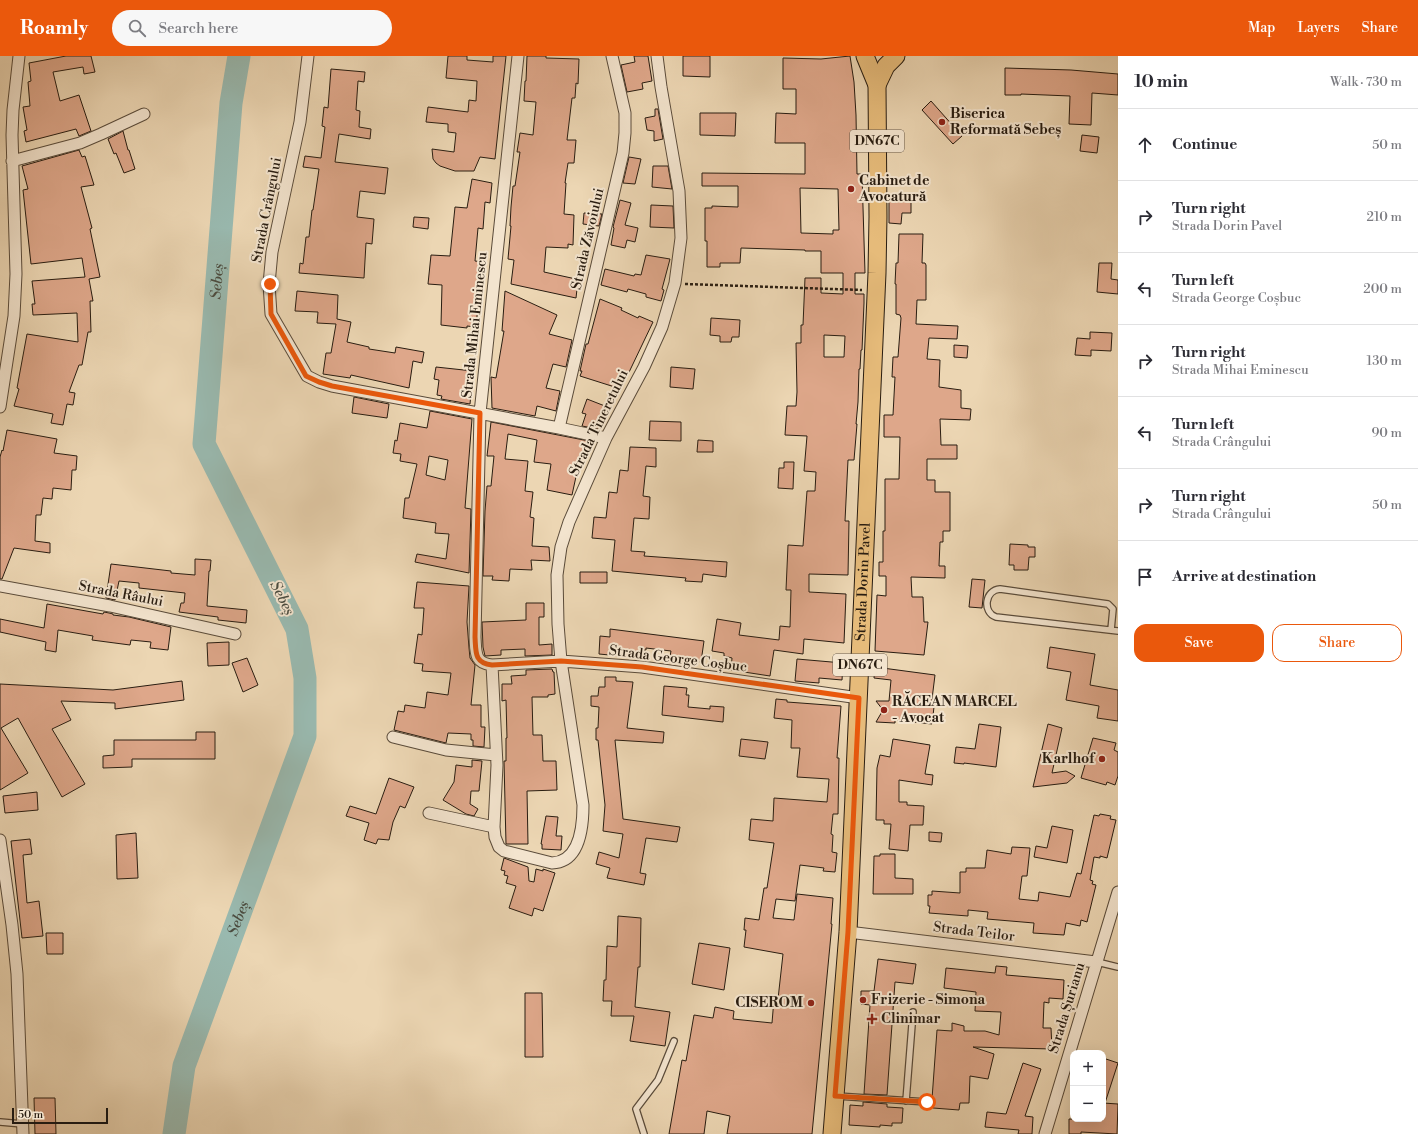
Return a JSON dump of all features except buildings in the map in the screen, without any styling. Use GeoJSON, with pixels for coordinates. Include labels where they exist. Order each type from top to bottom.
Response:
{"type":"FeatureCollection","features":[{"type":"Feature","properties":{"kind":"main road","name":"Strada Dorin Pavel"},"geometry":{"type":"LineString","coordinates":[[832,1134],[848,932],[876,291],[878,217],[877,85],[865,56]]}},
{"type":"Feature","properties":{"kind":"main road","name":"DN67C"},"geometry":{"type":"LineString","coordinates":[[877,85],[886,66],[896,56]]}},
{"type":"Feature","properties":{"kind":"street"},"geometry":{"type":"LineString","coordinates":[[0,407],[14,316],[15,292],[12,161],[13,110],[19,56]]}},
{"type":"Feature","properties":{"kind":"street","name":"Strada Crângului"},"geometry":{"type":"LineString","coordinates":[[308,56],[300,122],[272,252],[270,284],[271,314],[306,376],[332,386],[606,438]]}},
{"type":"Feature","properties":{"kind":"street","name":"Strada Mihai Eminescu"},"geometry":{"type":"LineString","coordinates":[[492,665],[485,664],[480,661],[476,653],[475,637],[480,413],[518,56]]}},
{"type":"Feature","properties":{"kind":"street","name":"Strada Zăvoiului"},"geometry":{"type":"LineString","coordinates":[[559,428],[623,153],[625,113],[612,56]]}},
{"type":"Feature","properties":{"kind":"street","name":"Strada Tineretului"},"geometry":{"type":"LineString","coordinates":[[494,827],[499,847],[504,850],[552,863],[559,862],[572,855],[580,837],[583,821],[583,805],[561,661],[558,624],[557,574],[561,547],[569,522],[606,438],[644,367],[662,327],[675,283],[681,238],[679,191],[657,56]]}},
{"type":"Feature","properties":{"kind":"street"},"geometry":{"type":"LineString","coordinates":[[12,161],[80,143],[144,114]]}},
{"type":"Feature","properties":{"kind":"street","name":"Strada Râului"},"geometry":{"type":"LineString","coordinates":[[0,586],[110,606],[235,634]]}},
{"type":"Feature","properties":{"kind":"street","name":"Strada George Coșbuc"},"geometry":{"type":"LineString","coordinates":[[492,665],[561,661],[642,667],[859,698]]}},
{"type":"Feature","properties":{"kind":"street"},"geometry":{"type":"LineString","coordinates":[[429,813],[494,827],[496,755],[492,665]]}},
{"type":"Feature","properties":{"kind":"street"},"geometry":{"type":"LineString","coordinates":[[393,737],[446,750],[496,755]]}},
{"type":"Feature","properties":{"kind":"street"},"geometry":{"type":"LineString","coordinates":[[0,840],[12,925],[17,974],[23,1129]]}},
{"type":"Feature","properties":{"kind":"street","name":"Strada Șurianu"},"geometry":{"type":"LineString","coordinates":[[1045,1134],[1118,892]]}},
{"type":"Feature","properties":{"kind":"street","name":"Strada Teilor"},"geometry":{"type":"LineString","coordinates":[[848,932],[1096,962]]}},
{"type":"Feature","properties":{"kind":"lane"},"geometry":{"type":"LineString","coordinates":[[1110,630],[1113,609],[1112,606],[1108,604],[1000,589],[993,591],[988,598],[989,613],[996,617],[1118,631]]}},
{"type":"Feature","properties":{"kind":"lane"},"geometry":{"type":"LineString","coordinates":[[1096,962],[1118,966]]}},
{"type":"Feature","properties":{"kind":"lane"},"geometry":{"type":"LineString","coordinates":[[906,1100],[913,1012]]}},
{"type":"Feature","properties":{"kind":"lane"},"geometry":{"type":"LineString","coordinates":[[644,1134],[636,1109],[658,1080],[674,1041]]}},
{"type":"Feature","properties":{"kind":"lane"},"geometry":{"type":"LineString","coordinates":[[835,1096],[927,1102]]}},
{"type":"Feature","properties":{"kind":"lane"},"geometry":{"type":"LineString","coordinates":[[0,1122],[23,1129]]}},
{"type":"Feature","properties":{"kind":"path"},"geometry":{"type":"LineString","coordinates":[[675,283],[876,291]]}},
{"type":"Feature","properties":{"kind":"waterway","name":"Sebeș"},"geometry":{"type":"LineString","coordinates":[[174,1134],[184,1066],[305,736],[305,678],[297,629],[204,444],[231,103],[239,56]]}},
{"type":"Feature","properties":{"kind":"place","name":"Biserica Reformată Sebeș"},"geometry":{"type":"Point","coordinates":[942,122]}},
{"type":"Feature","properties":{"kind":"place","name":"Cabinet de Avocatură"},"geometry":{"type":"Point","coordinates":[851,189]}},
{"type":"Feature","properties":{"kind":"place","name":"RĂCEAN MARCEL - Avocat"},"geometry":{"type":"Point","coordinates":[884,710]}},
{"type":"Feature","properties":{"kind":"place","name":"Karlhof"},"geometry":{"type":"Point","coordinates":[1102,759]}},
{"type":"Feature","properties":{"kind":"place","name":"Frizerie - Simona"},"geometry":{"type":"Point","coordinates":[863,1000]}},
{"type":"Feature","properties":{"kind":"place","name":"CISEROM"},"geometry":{"type":"Point","coordinates":[811,1003]}},
{"type":"Feature","properties":{"kind":"place","name":"Clinimar"},"geometry":{"type":"Point","coordinates":[872,1019]}},
{"type":"Feature","properties":{"kind":"route"},"geometry":{"type":"LineString","coordinates":[[270,284],[271,314],[306,376],[332,386],[480,413],[475,637],[476,653],[480,661],[485,664],[492,665],[561,661],[642,667],[859,698],[848,932],[835,1096],[927,1102]]}}]}
